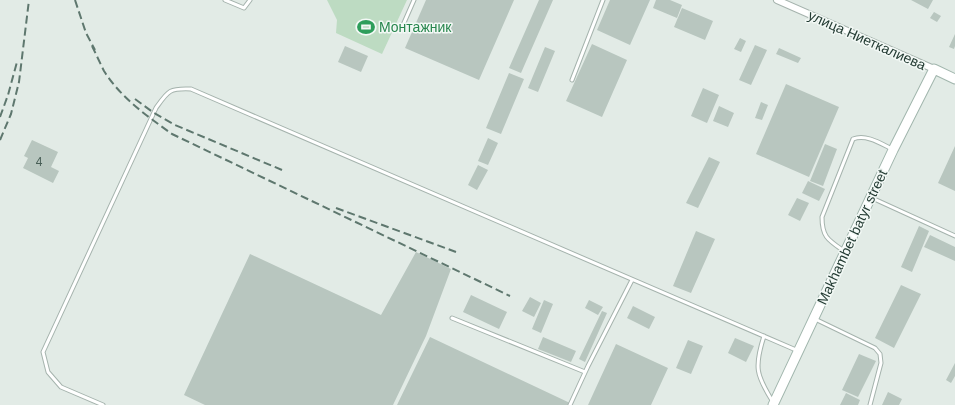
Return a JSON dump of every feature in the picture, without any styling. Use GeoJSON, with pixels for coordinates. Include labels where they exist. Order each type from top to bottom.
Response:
{"type":"FeatureCollection","features":[{"type":"Feature","properties":{"kind":"street","name":"улица Ниеткалиева"},"geometry":{"type":"LineString","coordinates":[[777,0],[934,69]]}},
{"type":"Feature","properties":{"kind":"street"},"geometry":{"type":"LineString","coordinates":[[934,69],[955,79]]}},
{"type":"Feature","properties":{"kind":"street","name":"Makhambet batyr street"},"geometry":{"type":"LineString","coordinates":[[773,404],[872,198],[893,150],[934,69]]}},
{"type":"Feature","properties":{"kind":"lane"},"geometry":{"type":"LineString","coordinates":[[225,0],[244,8],[250,0]]}},
{"type":"Feature","properties":{"kind":"lane"},"geometry":{"type":"LineString","coordinates":[[403,24],[414,0]]}},
{"type":"Feature","properties":{"kind":"lane"},"geometry":{"type":"LineString","coordinates":[[572,80],[603,0]]}},
{"type":"Feature","properties":{"kind":"lane"},"geometry":{"type":"LineString","coordinates":[[104,405],[61,387],[48,372],[43,352],[156,108],[167,92],[178,89],[191,89],[798,351]]}},
{"type":"Feature","properties":{"kind":"lane"},"geometry":{"type":"LineString","coordinates":[[845,252],[828,241],[822,230],[822,217],[852,139],[859,136],[872,140],[893,150]]}},
{"type":"Feature","properties":{"kind":"lane"},"geometry":{"type":"LineString","coordinates":[[872,198],[955,236]]}},
{"type":"Feature","properties":{"kind":"lane"},"geometry":{"type":"LineString","coordinates":[[570,405],[585,372],[632,280]]}},
{"type":"Feature","properties":{"kind":"lane"},"geometry":{"type":"LineString","coordinates":[[452,318],[585,372]]}},
{"type":"Feature","properties":{"kind":"lane"},"geometry":{"type":"LineString","coordinates":[[814,319],[875,348],[880,354],[881,363],[870,405]]}},
{"type":"Feature","properties":{"kind":"lane"},"geometry":{"type":"LineString","coordinates":[[764,336],[758,358],[758,369],[762,384],[773,404]]}},
{"type":"Feature","properties":{"kind":"green space","name":"Монтажник"},"geometry":{"type":"Polygon","coordinates":[[[327,0],[407,0],[382,54],[336,33],[337,20],[327,0]]]}},
{"type":"Feature","properties":{"kind":"building"},"geometry":{"type":"Polygon","coordinates":[[[426,0],[514,0],[479,80],[405,48],[426,0]]]}},
{"type":"Feature","properties":{"kind":"building"},"geometry":{"type":"Polygon","coordinates":[[[539,0],[553,0],[521,73],[509,68],[539,0]]]}},
{"type":"Feature","properties":{"kind":"building"},"geometry":{"type":"Polygon","coordinates":[[[610,0],[650,0],[630,45],[597,30],[610,0]]]}},
{"type":"Feature","properties":{"kind":"building"},"geometry":{"type":"Polygon","coordinates":[[[656,0],[670,0],[682,5],[677,18],[653,8],[656,0]]]}},
{"type":"Feature","properties":{"kind":"building"},"geometry":{"type":"Polygon","coordinates":[[[911,0],[933,0],[928,9],[911,0]]]}},
{"type":"Feature","properties":{"kind":"building"},"geometry":{"type":"Polygon","coordinates":[[[682,8],[713,21],[705,40],[674,27],[682,8]]]}},
{"type":"Feature","properties":{"kind":"building"},"geometry":{"type":"Polygon","coordinates":[[[934,12],[941,16],[937,22],[930,18],[934,12]]]}},
{"type":"Feature","properties":{"kind":"building"},"geometry":{"type":"Polygon","coordinates":[[[955,34],[955,46],[954,49],[949,47],[955,34]]]}},
{"type":"Feature","properties":{"kind":"building"},"geometry":{"type":"Polygon","coordinates":[[[740,38],[746,41],[741,52],[734,49],[740,38]]]}},
{"type":"Feature","properties":{"kind":"building"},"geometry":{"type":"Polygon","coordinates":[[[592,44],[627,60],[602,117],[566,101],[592,44]]]}},
{"type":"Feature","properties":{"kind":"building"},"geometry":{"type":"Polygon","coordinates":[[[755,45],[767,50],[751,85],[739,80],[755,45]]]}},
{"type":"Feature","properties":{"kind":"building"},"geometry":{"type":"Polygon","coordinates":[[[345,46],[368,56],[361,72],[338,62],[345,46]]]}},
{"type":"Feature","properties":{"kind":"building"},"geometry":{"type":"Polygon","coordinates":[[[545,47],[555,51],[538,92],[528,88],[545,47]]]}},
{"type":"Feature","properties":{"kind":"building"},"geometry":{"type":"Polygon","coordinates":[[[779,48],[801,58],[798,63],[776,54],[779,48]]]}},
{"type":"Feature","properties":{"kind":"building"},"geometry":{"type":"Polygon","coordinates":[[[509,73],[524,79],[501,134],[486,128],[509,73]]]}},
{"type":"Feature","properties":{"kind":"building"},"geometry":{"type":"Polygon","coordinates":[[[786,84],[839,107],[809,177],[756,154],[786,84]]]}},
{"type":"Feature","properties":{"kind":"building"},"geometry":{"type":"Polygon","coordinates":[[[703,88],[719,95],[707,123],[691,116],[703,88]]]}},
{"type":"Feature","properties":{"kind":"building"},"geometry":{"type":"Polygon","coordinates":[[[761,102],[768,105],[762,120],[755,118],[761,102]]]}},
{"type":"Feature","properties":{"kind":"building"},"geometry":{"type":"Polygon","coordinates":[[[719,106],[734,113],[728,127],[713,121],[719,106]]]}},
{"type":"Feature","properties":{"kind":"building"},"geometry":{"type":"Polygon","coordinates":[[[488,138],[498,143],[488,165],[478,161],[488,138]]]}},
{"type":"Feature","properties":{"kind":"building"},"geometry":{"type":"Polygon","coordinates":[[[32,140],[58,152],[51,167],[59,171],[53,183],[23,168],[28,158],[24,156],[32,140]]]}},
{"type":"Feature","properties":{"kind":"building"},"geometry":{"type":"Polygon","coordinates":[[[825,144],[837,149],[823,186],[810,181],[825,144]]]}},
{"type":"Feature","properties":{"kind":"building"},"geometry":{"type":"Polygon","coordinates":[[[955,146],[955,191],[938,183],[955,146]]]}},
{"type":"Feature","properties":{"kind":"building"},"geometry":{"type":"Polygon","coordinates":[[[709,157],[720,162],[698,208],[686,203],[709,157]]]}},
{"type":"Feature","properties":{"kind":"building"},"geometry":{"type":"Polygon","coordinates":[[[478,165],[488,170],[477,190],[468,185],[478,165]]]}},
{"type":"Feature","properties":{"kind":"building"},"geometry":{"type":"Polygon","coordinates":[[[808,181],[825,189],[819,201],[802,193],[808,181]]]}},
{"type":"Feature","properties":{"kind":"building"},"geometry":{"type":"Polygon","coordinates":[[[797,198],[809,203],[800,221],[788,215],[797,198]]]}},
{"type":"Feature","properties":{"kind":"building"},"geometry":{"type":"Polygon","coordinates":[[[919,226],[929,231],[912,272],[901,267],[919,226]]]}},
{"type":"Feature","properties":{"kind":"building"},"geometry":{"type":"Polygon","coordinates":[[[696,231],[715,239],[691,293],[673,286],[696,231]]]}},
{"type":"Feature","properties":{"kind":"building"},"geometry":{"type":"Polygon","coordinates":[[[930,235],[955,247],[955,261],[924,247],[930,235]]]}},
{"type":"Feature","properties":{"kind":"building"},"geometry":{"type":"Polygon","coordinates":[[[416,252],[451,269],[426,336],[393,405],[205,405],[184,395],[250,254],[381,315],[416,252]]]}},
{"type":"Feature","properties":{"kind":"building"},"geometry":{"type":"Polygon","coordinates":[[[901,285],[921,294],[894,348],[875,338],[901,285]]]}},
{"type":"Feature","properties":{"kind":"building"},"geometry":{"type":"Polygon","coordinates":[[[471,295],[507,312],[499,329],[463,312],[471,295]]]}},
{"type":"Feature","properties":{"kind":"building"},"geometry":{"type":"Polygon","coordinates":[[[530,297],[541,303],[534,317],[522,311],[530,297]]]}},
{"type":"Feature","properties":{"kind":"building"},"geometry":{"type":"Polygon","coordinates":[[[544,300],[553,304],[541,333],[532,329],[544,300]]]}},
{"type":"Feature","properties":{"kind":"building"},"geometry":{"type":"Polygon","coordinates":[[[589,300],[603,307],[598,315],[585,308],[589,300]]]}},
{"type":"Feature","properties":{"kind":"building"},"geometry":{"type":"Polygon","coordinates":[[[633,306],[655,317],[649,329],[627,318],[633,306]]]}},
{"type":"Feature","properties":{"kind":"building"},"geometry":{"type":"Polygon","coordinates":[[[602,311],[607,313],[585,362],[579,359],[602,311]]]}},
{"type":"Feature","properties":{"kind":"building"},"geometry":{"type":"Polygon","coordinates":[[[430,337],[570,403],[569,405],[397,405],[430,337]]]}},
{"type":"Feature","properties":{"kind":"building"},"geometry":{"type":"Polygon","coordinates":[[[543,337],[576,351],[571,362],[538,349],[543,337]]]}},
{"type":"Feature","properties":{"kind":"building"},"geometry":{"type":"Polygon","coordinates":[[[735,338],[754,346],[746,362],[728,353],[735,338]]]}},
{"type":"Feature","properties":{"kind":"building"},"geometry":{"type":"Polygon","coordinates":[[[688,340],[703,346],[691,374],[676,368],[688,340]]]}},
{"type":"Feature","properties":{"kind":"building"},"geometry":{"type":"Polygon","coordinates":[[[616,344],[668,368],[651,405],[588,405],[616,344]]]}},
{"type":"Feature","properties":{"kind":"building"},"geometry":{"type":"Polygon","coordinates":[[[859,354],[876,361],[858,397],[842,390],[859,354]]]}},
{"type":"Feature","properties":{"kind":"building"},"geometry":{"type":"Polygon","coordinates":[[[955,363],[955,376],[951,383],[946,380],[955,363]]]}},
{"type":"Feature","properties":{"kind":"building"},"geometry":{"type":"Polygon","coordinates":[[[888,392],[902,399],[899,405],[882,405],[888,392]]]}},
{"type":"Feature","properties":{"kind":"building"},"geometry":{"type":"Polygon","coordinates":[[[846,393],[860,400],[858,405],[840,405],[846,393]]]}},
{"type":"Feature","properties":{"kind":"railway"},"geometry":{"type":"LineString","coordinates":[[0,140],[11,114],[19,82],[29,0]]}},
{"type":"Feature","properties":{"kind":"railway"},"geometry":{"type":"LineString","coordinates":[[75,0],[86,33],[95,50]]}},
{"type":"Feature","properties":{"kind":"railway"},"geometry":{"type":"LineString","coordinates":[[92,46],[104,71],[118,90],[135,106],[172,134],[510,296]]}},
{"type":"Feature","properties":{"kind":"railway"},"geometry":{"type":"LineString","coordinates":[[0,117],[17,62]]}},
{"type":"Feature","properties":{"kind":"railway"},"geometry":{"type":"LineString","coordinates":[[135,99],[154,113],[175,125],[282,170]]}},
{"type":"Feature","properties":{"kind":"railway"},"geometry":{"type":"LineString","coordinates":[[336,208],[456,252]]}},
{"type":"Feature","properties":{"kind":"place","name":"Монтажник"},"geometry":{"type":"Point","coordinates":[366,27]}}]}
